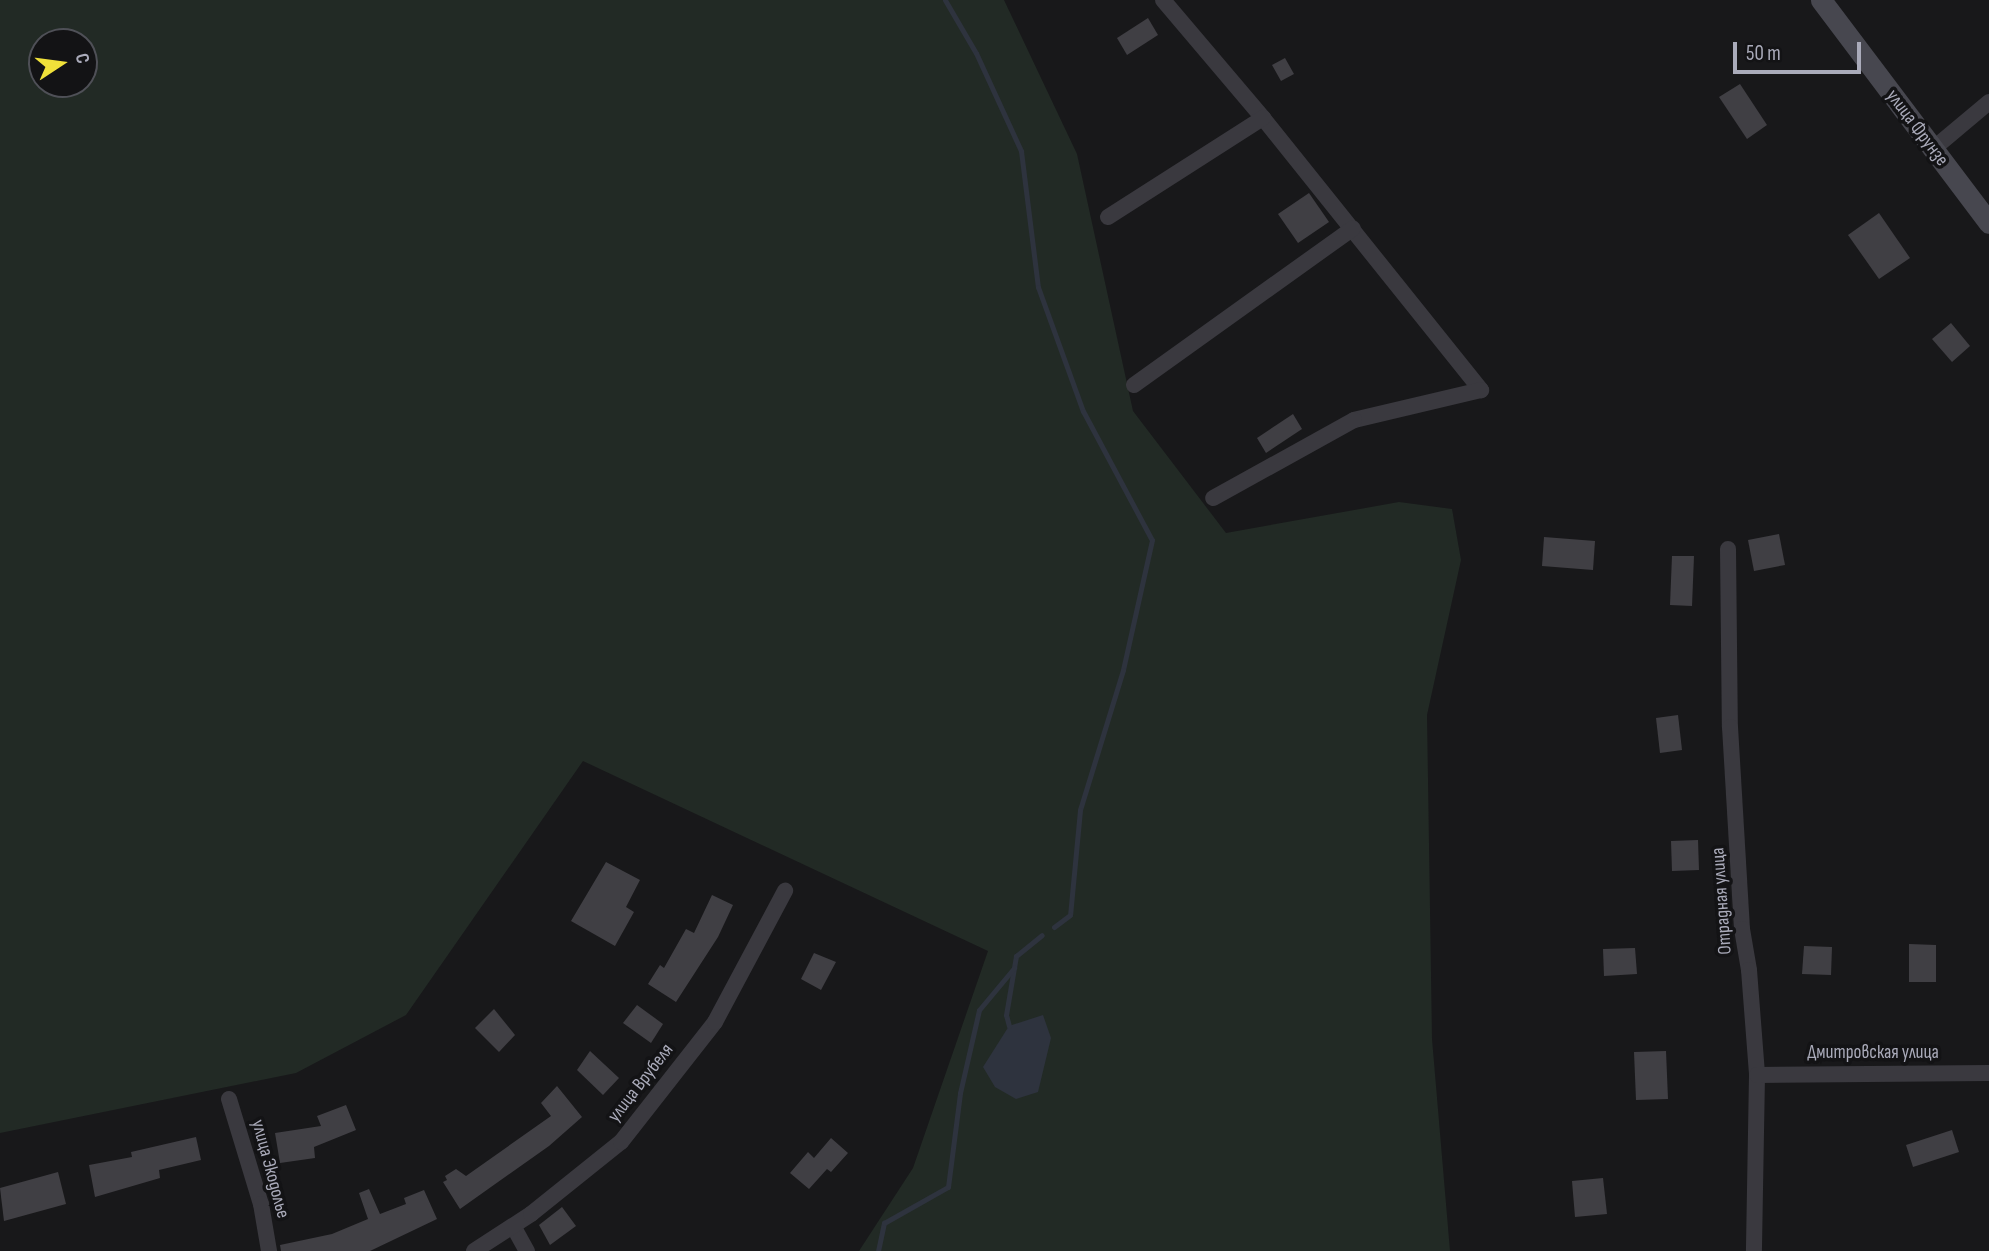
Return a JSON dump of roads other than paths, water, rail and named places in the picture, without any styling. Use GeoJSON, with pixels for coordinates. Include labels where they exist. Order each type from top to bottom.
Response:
{"type":"FeatureCollection","features":[{"type":"Feature","properties":{"kind":"street"},"geometry":{"type":"LineString","coordinates":[[1163,0],[1353,228],[1481,390],[1354,420],[1213,498]]}},
{"type":"Feature","properties":{"kind":"street","name":"улица Фрунзе"},"geometry":{"type":"LineString","coordinates":[[1821,0],[1989,223]]}},
{"type":"Feature","properties":{"kind":"street"},"geometry":{"type":"LineString","coordinates":[[1933,149],[1989,102]]}},
{"type":"Feature","properties":{"kind":"street"},"geometry":{"type":"LineString","coordinates":[[1108,217],[1263,118]]}},
{"type":"Feature","properties":{"kind":"street"},"geometry":{"type":"LineString","coordinates":[[1134,384],[1353,228]]}},
{"type":"Feature","properties":{"kind":"street","name":"Отрадная улица"},"geometry":{"type":"LineString","coordinates":[[1728,549],[1730,727],[1742,929],[1749,970],[1757,1075],[1754,1251]]}},
{"type":"Feature","properties":{"kind":"street","name":"улица Врубеля"},"geometry":{"type":"LineString","coordinates":[[474,1251],[513,1226],[621,1142],[715,1022],[785,891]]}},
{"type":"Feature","properties":{"kind":"street","name":"Дмитровская улица"},"geometry":{"type":"LineString","coordinates":[[1757,1075],[1989,1073]]}},
{"type":"Feature","properties":{"kind":"street","name":"улица Экодолье"},"geometry":{"type":"LineString","coordinates":[[229,1099],[261,1204],[269,1251]]}},
{"type":"Feature","properties":{"kind":"street"},"geometry":{"type":"LineString","coordinates":[[513,1226],[527,1251]]}},
{"type":"Feature","properties":{"kind":"waterway"},"geometry":{"type":"LineString","coordinates":[[945,0],[976,53],[1021,151],[1038,287],[1083,411],[1152,540],[1123,670],[1080,810],[1070,915],[1054,927]]}},
{"type":"Feature","properties":{"kind":"waterway"},"geometry":{"type":"LineString","coordinates":[[1009,1026],[1006,1015],[1016,956],[1042,935]]}},
{"type":"Feature","properties":{"kind":"waterway"},"geometry":{"type":"LineString","coordinates":[[878,1251],[884,1223],[948,1187],[960,1093],[979,1010],[1014,968]]}}]}
